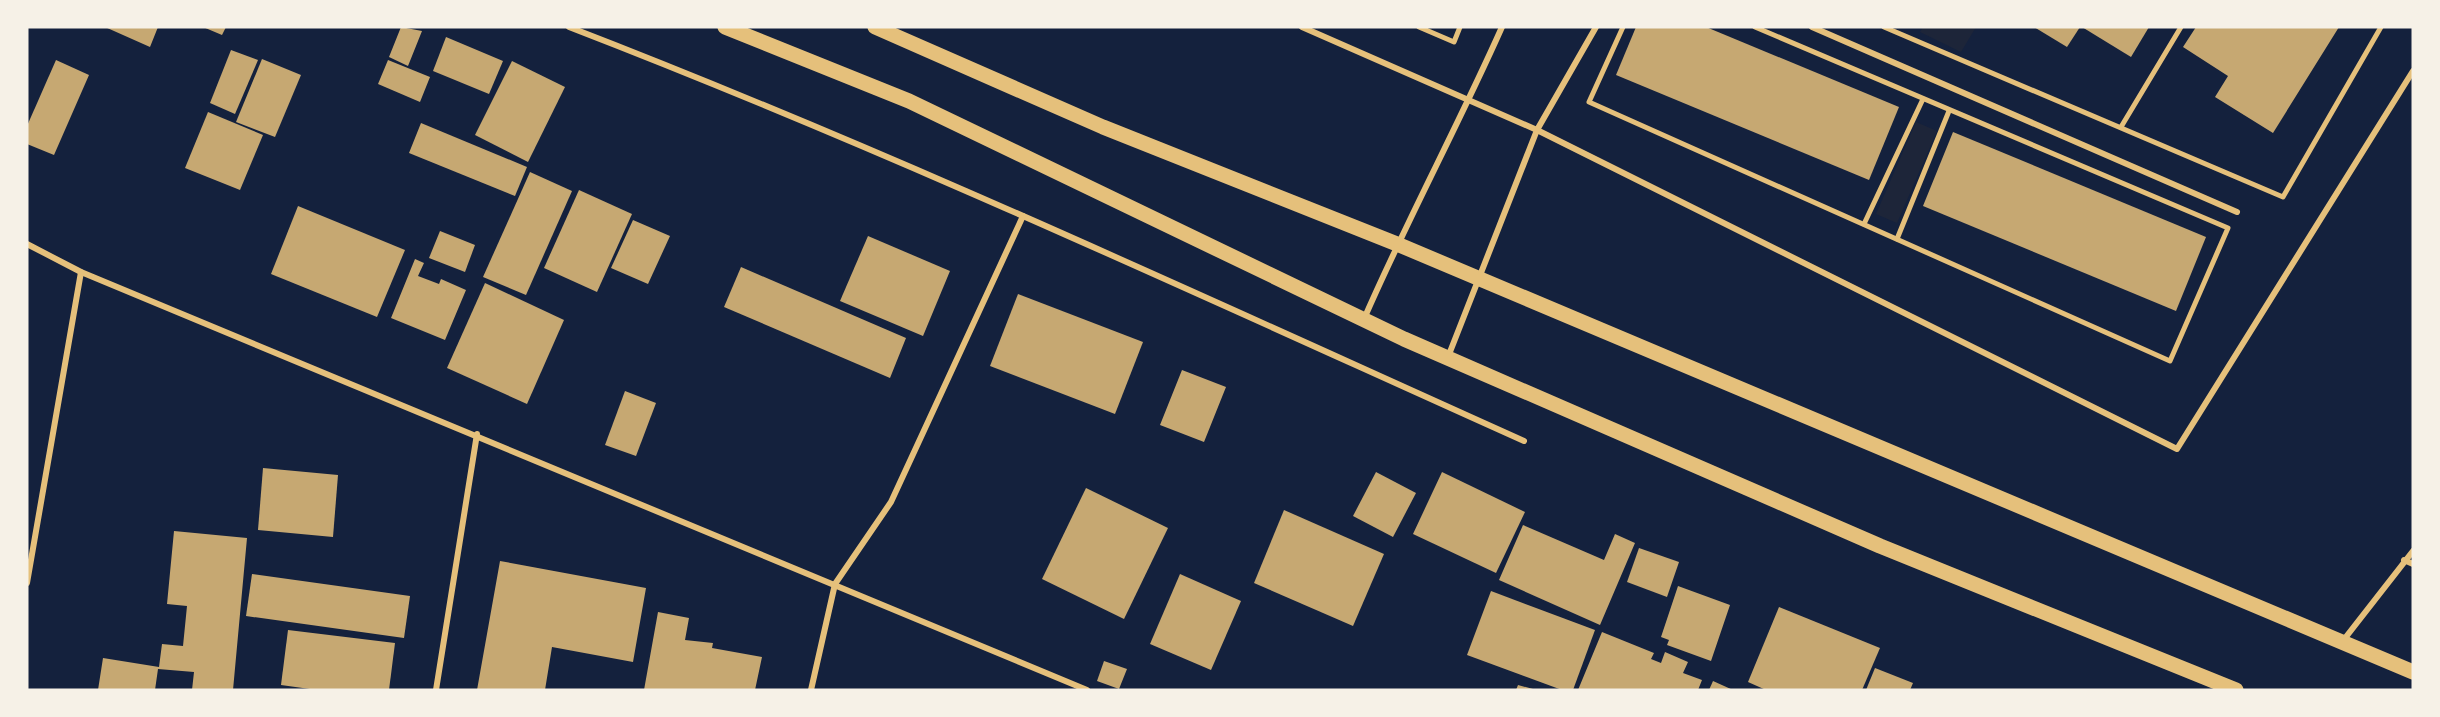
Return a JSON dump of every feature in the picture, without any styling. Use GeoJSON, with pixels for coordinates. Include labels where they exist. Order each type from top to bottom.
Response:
{"type":"FeatureCollection","features":[{"type":"Feature","properties":{"kind":"main road"},"geometry":{"type":"LineString","coordinates":[[725,27],[909,101],[1448,357],[1880,546],[2236,690]]}},
{"type":"Feature","properties":{"kind":"main road"},"geometry":{"type":"LineString","coordinates":[[875,27],[1103,127],[1397,244],[2413,672]]}},
{"type":"Feature","properties":{"kind":"street"},"geometry":{"type":"LineString","coordinates":[[569,27],[672,67],[1023,216],[1524,441]]}},
{"type":"Feature","properties":{"kind":"street"},"geometry":{"type":"LineString","coordinates":[[1302,27],[1538,130],[2177,449],[2413,71]]}},
{"type":"Feature","properties":{"kind":"street"},"geometry":{"type":"LineString","coordinates":[[1419,27],[1454,42],[1460,27]]}},
{"type":"Feature","properties":{"kind":"street"},"geometry":{"type":"LineString","coordinates":[[1364,319],[1397,244],[1469,101],[1502,27]]}},
{"type":"Feature","properties":{"kind":"street"},"geometry":{"type":"LineString","coordinates":[[1448,357],[1538,130],[1596,27]]}},
{"type":"Feature","properties":{"kind":"street"},"geometry":{"type":"LineString","coordinates":[[1623,27],[1588,102],[2170,361],[2228,228],[1755,27]]}},
{"type":"Feature","properties":{"kind":"street"},"geometry":{"type":"LineString","coordinates":[[1812,27],[2237,213]]}},
{"type":"Feature","properties":{"kind":"street"},"geometry":{"type":"LineString","coordinates":[[1884,27],[2283,197],[2381,27]]}},
{"type":"Feature","properties":{"kind":"street"},"geometry":{"type":"LineString","coordinates":[[2121,127],[2181,27]]}},
{"type":"Feature","properties":{"kind":"street"},"geometry":{"type":"LineString","coordinates":[[1864,224],[1923,99]]}},
{"type":"Feature","properties":{"kind":"street"},"geometry":{"type":"LineString","coordinates":[[1897,239],[1949,111]]}},
{"type":"Feature","properties":{"kind":"street"},"geometry":{"type":"LineString","coordinates":[[811,690],[835,584],[891,502],[1023,216]]}},
{"type":"Feature","properties":{"kind":"street"},"geometry":{"type":"LineString","coordinates":[[27,244],[81,272],[477,434],[1087,690]]}},
{"type":"Feature","properties":{"kind":"street"},"geometry":{"type":"LineString","coordinates":[[27,583],[29,560],[81,272]]}},
{"type":"Feature","properties":{"kind":"street"},"geometry":{"type":"LineString","coordinates":[[436,690],[477,434]]}},
{"type":"Feature","properties":{"kind":"street"},"geometry":{"type":"LineString","coordinates":[[2342,642],[2413,551]]}},
{"type":"Feature","properties":{"kind":"street"},"geometry":{"type":"LineString","coordinates":[[2404,560],[2413,564]]}},
{"type":"Feature","properties":{"kind":"shaded area"},"geometry":{"type":"Polygon","coordinates":[[[1923,27],[1976,27],[1961,52],[1920,32],[1923,27]]]}},
{"type":"Feature","properties":{"kind":"shaded area"},"geometry":{"type":"Polygon","coordinates":[[[1916,122],[1937,131],[1897,223],[1876,214],[1916,122]]]}},
{"type":"Feature","properties":{"kind":"building"},"geometry":{"type":"Polygon","coordinates":[[[105,27],[158,27],[150,47],[105,27]]]}},
{"type":"Feature","properties":{"kind":"building"},"geometry":{"type":"Polygon","coordinates":[[[203,27],[226,27],[222,35],[203,27]]]}},
{"type":"Feature","properties":{"kind":"building"},"geometry":{"type":"Polygon","coordinates":[[[401,27],[422,31],[408,66],[389,57],[401,27]]]}},
{"type":"Feature","properties":{"kind":"building"},"geometry":{"type":"Polygon","coordinates":[[[1636,27],[1706,27],[1899,107],[1869,180],[1616,75],[1636,27]]]}},
{"type":"Feature","properties":{"kind":"building"},"geometry":{"type":"Polygon","coordinates":[[[2034,27],[2080,27],[2067,47],[2034,27]]]}},
{"type":"Feature","properties":{"kind":"building"},"geometry":{"type":"Polygon","coordinates":[[[2082,27],[2149,27],[2131,57],[2082,27]]]}},
{"type":"Feature","properties":{"kind":"building"},"geometry":{"type":"Polygon","coordinates":[[[2196,27],[2339,27],[2273,133],[2215,97],[2228,76],[2183,47],[2196,27]]]}},
{"type":"Feature","properties":{"kind":"building"},"geometry":{"type":"Polygon","coordinates":[[[446,37],[503,61],[489,94],[433,71],[446,37]]]}},
{"type":"Feature","properties":{"kind":"building"},"geometry":{"type":"Polygon","coordinates":[[[231,50],[258,60],[235,114],[210,103],[231,50]]]}},
{"type":"Feature","properties":{"kind":"building"},"geometry":{"type":"Polygon","coordinates":[[[262,59],[301,75],[275,137],[236,122],[262,59]]]}},
{"type":"Feature","properties":{"kind":"building"},"geometry":{"type":"Polygon","coordinates":[[[56,60],[89,75],[54,155],[27,144],[27,126],[56,60]]]}},
{"type":"Feature","properties":{"kind":"building"},"geometry":{"type":"Polygon","coordinates":[[[388,60],[430,77],[420,102],[378,84],[388,60]]]}},
{"type":"Feature","properties":{"kind":"building"},"geometry":{"type":"Polygon","coordinates":[[[512,61],[565,87],[528,162],[475,135],[512,61]]]}},
{"type":"Feature","properties":{"kind":"building"},"geometry":{"type":"Polygon","coordinates":[[[208,112],[263,135],[240,190],[185,168],[208,112]]]}},
{"type":"Feature","properties":{"kind":"building"},"geometry":{"type":"Polygon","coordinates":[[[421,123],[527,167],[515,196],[409,153],[421,123]]]}},
{"type":"Feature","properties":{"kind":"building"},"geometry":{"type":"Polygon","coordinates":[[[1953,132],[2206,237],[2176,311],[1923,206],[1953,132]]]}},
{"type":"Feature","properties":{"kind":"building"},"geometry":{"type":"Polygon","coordinates":[[[530,172],[572,191],[526,295],[483,277],[530,172]]]}},
{"type":"Feature","properties":{"kind":"building"},"geometry":{"type":"Polygon","coordinates":[[[579,190],[632,214],[597,292],[544,268],[579,190]]]}},
{"type":"Feature","properties":{"kind":"building"},"geometry":{"type":"Polygon","coordinates":[[[298,206],[405,250],[377,317],[271,274],[298,206]]]}},
{"type":"Feature","properties":{"kind":"building"},"geometry":{"type":"Polygon","coordinates":[[[633,220],[670,236],[648,284],[611,268],[633,220]]]}},
{"type":"Feature","properties":{"kind":"building"},"geometry":{"type":"Polygon","coordinates":[[[440,231],[475,245],[465,272],[429,258],[440,231]]]}},
{"type":"Feature","properties":{"kind":"building"},"geometry":{"type":"Polygon","coordinates":[[[868,236],[950,271],[923,336],[840,301],[868,236]]]}},
{"type":"Feature","properties":{"kind":"building"},"geometry":{"type":"Polygon","coordinates":[[[415,259],[424,263],[418,276],[439,284],[441,279],[466,290],[445,340],[391,318],[415,259]]]}},
{"type":"Feature","properties":{"kind":"building"},"geometry":{"type":"Polygon","coordinates":[[[741,267],[906,338],[890,378],[724,307],[741,267]]]}},
{"type":"Feature","properties":{"kind":"building"},"geometry":{"type":"Polygon","coordinates":[[[485,283],[564,320],[527,404],[447,368],[485,283]]]}},
{"type":"Feature","properties":{"kind":"building"},"geometry":{"type":"Polygon","coordinates":[[[1018,294],[1143,342],[1115,414],[990,366],[1018,294]]]}},
{"type":"Feature","properties":{"kind":"building"},"geometry":{"type":"Polygon","coordinates":[[[1182,370],[1226,387],[1204,442],[1160,425],[1182,370]]]}},
{"type":"Feature","properties":{"kind":"building"},"geometry":{"type":"Polygon","coordinates":[[[625,391],[656,403],[636,456],[605,445],[625,391]]]}},
{"type":"Feature","properties":{"kind":"building"},"geometry":{"type":"Polygon","coordinates":[[[263,468],[338,475],[333,537],[258,530],[263,468]]]}},
{"type":"Feature","properties":{"kind":"building"},"geometry":{"type":"Polygon","coordinates":[[[1376,472],[1416,493],[1393,537],[1353,516],[1376,472]]]}},
{"type":"Feature","properties":{"kind":"building"},"geometry":{"type":"Polygon","coordinates":[[[1442,472],[1525,512],[1496,573],[1413,534],[1442,472]]]}},
{"type":"Feature","properties":{"kind":"building"},"geometry":{"type":"Polygon","coordinates":[[[1086,488],[1168,528],[1124,619],[1042,579],[1086,488]]]}},
{"type":"Feature","properties":{"kind":"building"},"geometry":{"type":"Polygon","coordinates":[[[1284,510],[1384,554],[1353,626],[1254,583],[1284,510]]]}},
{"type":"Feature","properties":{"kind":"building"},"geometry":{"type":"Polygon","coordinates":[[[1523,525],[1604,560],[1615,534],[1635,543],[1600,625],[1499,580],[1523,525]]]}},
{"type":"Feature","properties":{"kind":"building"},"geometry":{"type":"Polygon","coordinates":[[[174,531],[247,538],[233,690],[192,690],[194,672],[158,669],[155,690],[98,690],[103,658],[159,667],[162,644],[183,646],[187,606],[167,604],[174,531]]]}},
{"type":"Feature","properties":{"kind":"building"},"geometry":{"type":"Polygon","coordinates":[[[1639,548],[1679,562],[1667,597],[1627,582],[1639,548]]]}},
{"type":"Feature","properties":{"kind":"building"},"geometry":{"type":"Polygon","coordinates":[[[500,561],[646,588],[633,662],[552,647],[545,690],[477,690],[500,561]]]}},
{"type":"Feature","properties":{"kind":"building"},"geometry":{"type":"Polygon","coordinates":[[[252,574],[410,596],[404,638],[246,616],[252,574]]]}},
{"type":"Feature","properties":{"kind":"building"},"geometry":{"type":"Polygon","coordinates":[[[1180,574],[1241,601],[1211,670],[1150,644],[1180,574]]]}},
{"type":"Feature","properties":{"kind":"building"},"geometry":{"type":"Polygon","coordinates":[[[1678,586],[1730,605],[1711,661],[1667,645],[1669,640],[1661,637],[1678,586]]]}},
{"type":"Feature","properties":{"kind":"building"},"geometry":{"type":"Polygon","coordinates":[[[1491,591],[1595,630],[1573,690],[1562,690],[1467,655],[1491,591]]]}},
{"type":"Feature","properties":{"kind":"building"},"geometry":{"type":"Polygon","coordinates":[[[1779,607],[1880,648],[1862,690],[1766,690],[1748,682],[1779,607]]]}},
{"type":"Feature","properties":{"kind":"building"},"geometry":{"type":"Polygon","coordinates":[[[658,612],[689,618],[685,640],[713,643],[712,648],[762,657],[755,690],[644,690],[658,612]]]}},
{"type":"Feature","properties":{"kind":"building"},"geometry":{"type":"Polygon","coordinates":[[[288,630],[395,643],[389,690],[317,690],[281,685],[288,630]]]}},
{"type":"Feature","properties":{"kind":"building"},"geometry":{"type":"Polygon","coordinates":[[[1602,632],[1654,653],[1651,659],[1661,663],[1665,652],[1688,662],[1683,673],[1702,680],[1698,690],[1578,690],[1602,632]]]}},
{"type":"Feature","properties":{"kind":"building"},"geometry":{"type":"Polygon","coordinates":[[[1104,661],[1127,669],[1119,689],[1097,681],[1104,661]]]}},
{"type":"Feature","properties":{"kind":"building"},"geometry":{"type":"Polygon","coordinates":[[[1875,668],[1913,683],[1910,690],[1866,690],[1875,668]]]}},
{"type":"Feature","properties":{"kind":"building"},"geometry":{"type":"Polygon","coordinates":[[[1713,681],[1733,690],[1709,690],[1713,681]]]}},
{"type":"Feature","properties":{"kind":"building"},"geometry":{"type":"Polygon","coordinates":[[[1518,685],[1533,689],[1516,690],[1518,685]]]}}]}
